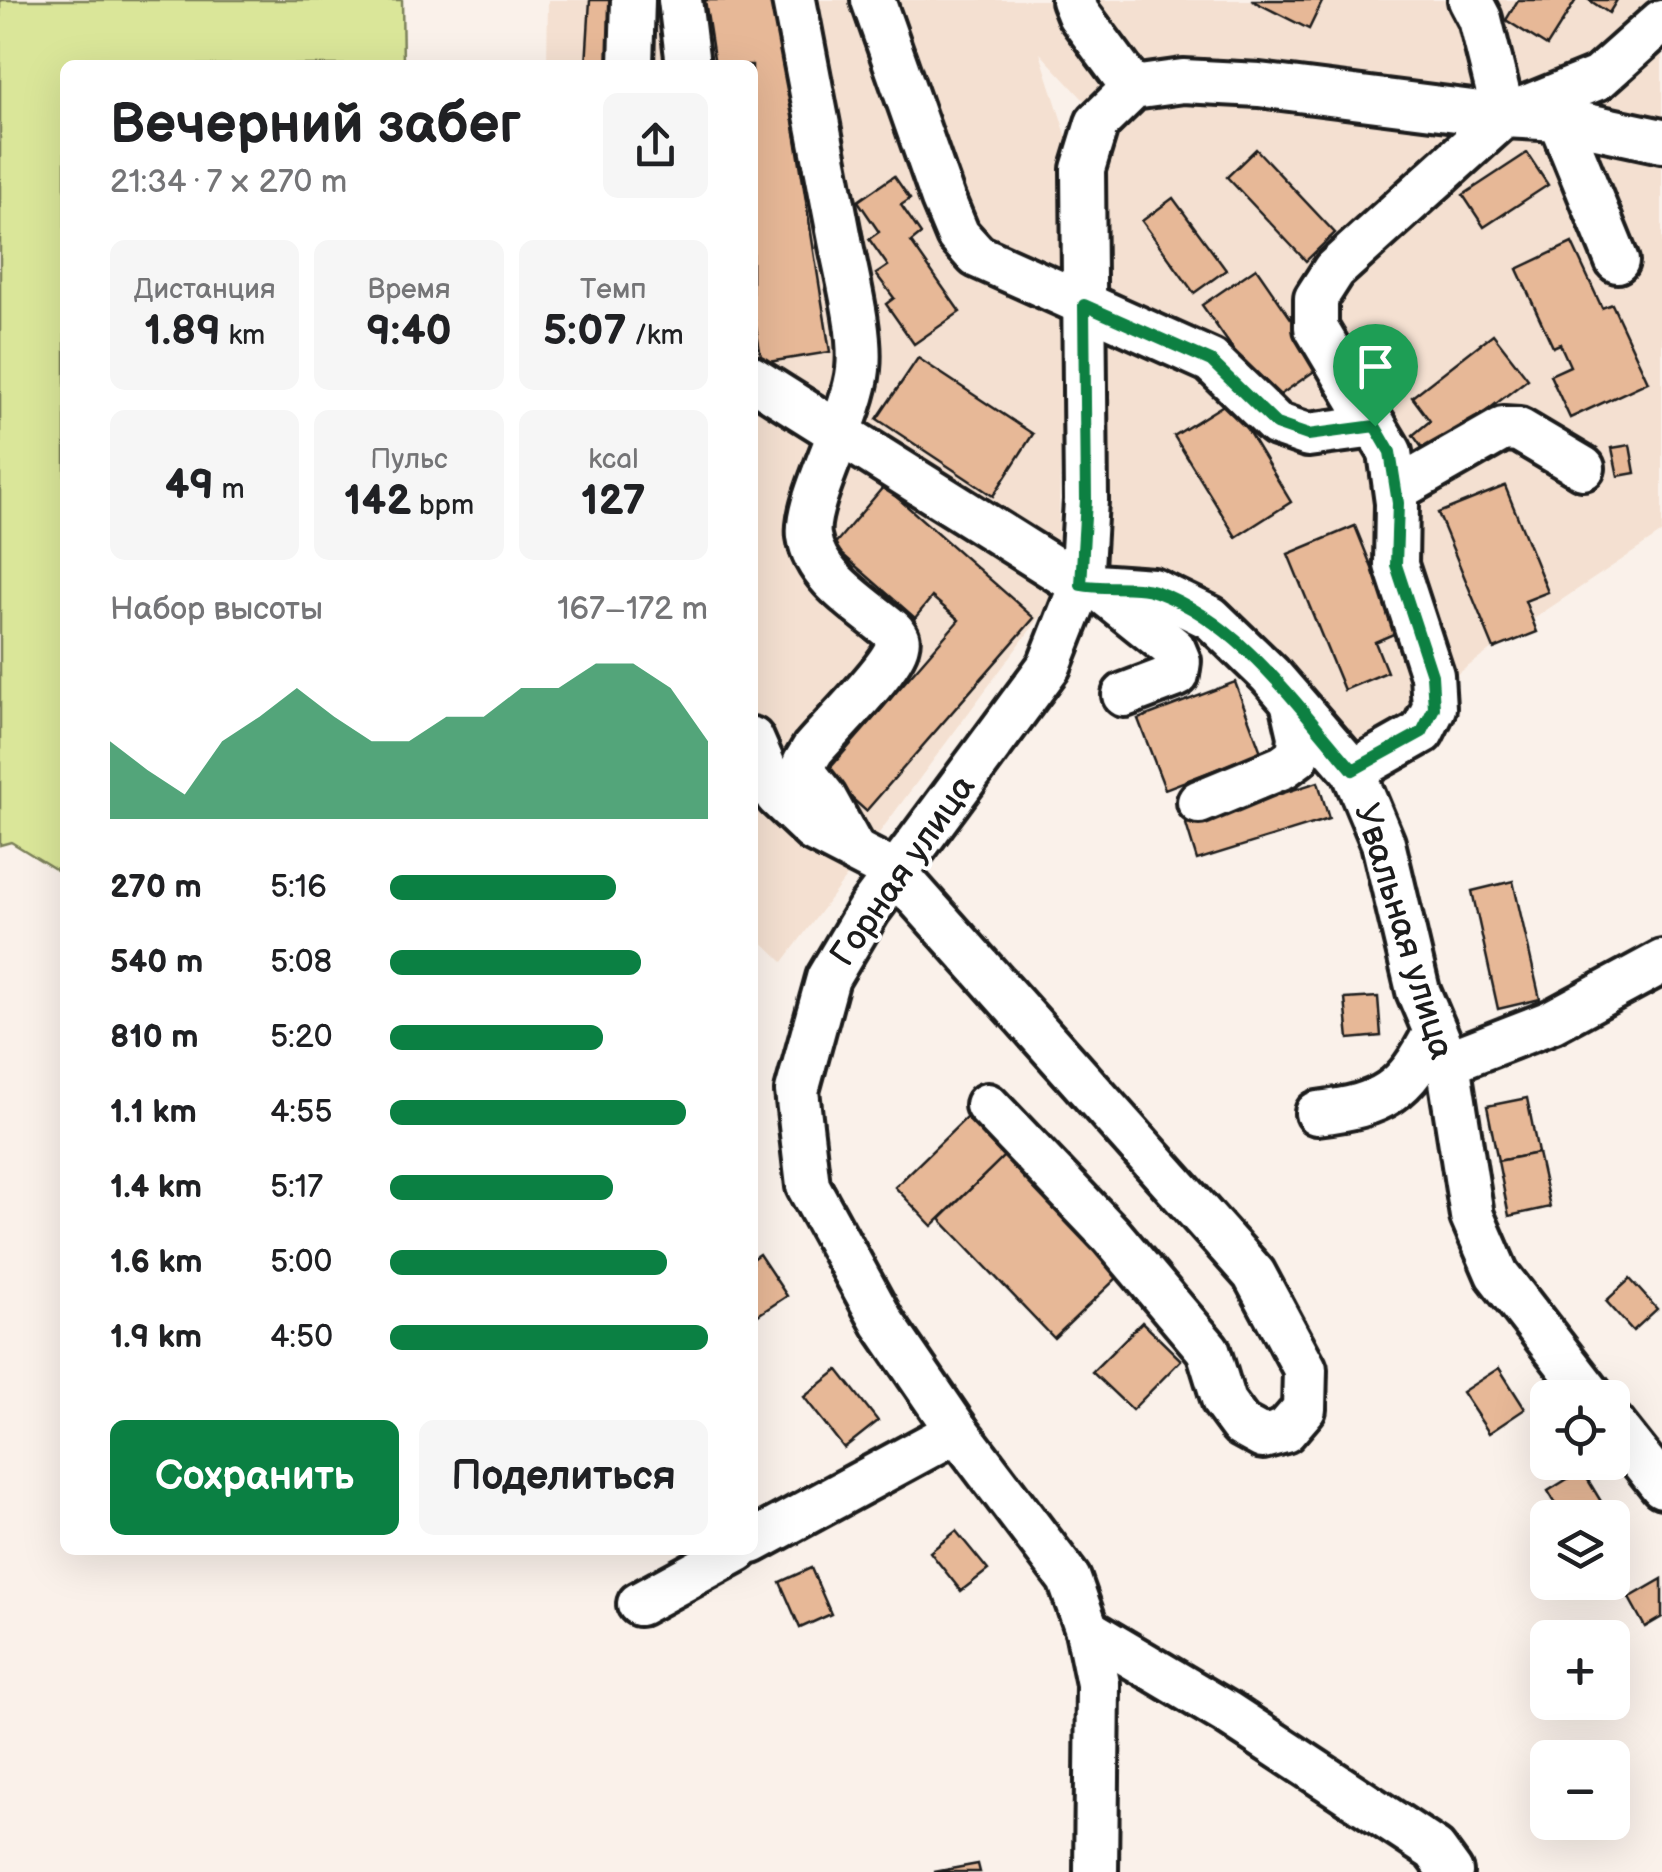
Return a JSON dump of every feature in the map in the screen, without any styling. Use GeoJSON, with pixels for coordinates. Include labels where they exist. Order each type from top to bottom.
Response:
{"type":"FeatureCollection","features":[{"type":"Feature","properties":{"kind":"street"},"geometry":{"type":"LineString","coordinates":[[631,60],[634,0]]}},
{"type":"Feature","properties":{"kind":"street"},"geometry":{"type":"LineString","coordinates":[[680,0],[687,60]]}},
{"type":"Feature","properties":{"kind":"street"},"geometry":{"type":"LineString","coordinates":[[794,0],[852,301],[858,368],[841,435],[813,505],[808,533],[824,572],[893,631],[898,640],[886,666],[804,764],[854,852]]}},
{"type":"Feature","properties":{"kind":"street"},"geometry":{"type":"LineString","coordinates":[[873,0],[942,199],[958,235],[977,256],[1211,361],[1276,424],[1308,435],[1375,426]]}},
{"type":"Feature","properties":{"kind":"street"},"geometry":{"type":"LineString","coordinates":[[1074,0],[1079,15],[1133,88],[1182,81],[1259,84],[1504,116],[1559,119],[1662,141]]}},
{"type":"Feature","properties":{"kind":"street"},"geometry":{"type":"LineString","coordinates":[[1470,0],[1480,19],[1504,116]]}},
{"type":"Feature","properties":{"kind":"street"},"geometry":{"type":"LineString","coordinates":[[1353,770],[1422,732],[1434,708],[1432,675],[1396,565],[1396,490],[1390,452],[1316,328],[1316,298],[1334,270],[1504,116],[1598,78],[1662,21]]}},
{"type":"Feature","properties":{"kind":"street","name":"Горная улица"},"geometry":{"type":"LineString","coordinates":[[1096,1872],[1098,1684],[1087,1630],[1070,1579],[957,1431],[883,1323],[808,1186],[797,1092],[828,978],[869,909],[1048,666],[1089,587],[1083,169],[1097,123],[1133,88]]}},
{"type":"Feature","properties":{"kind":"street"},"geometry":{"type":"LineString","coordinates":[[1559,119],[1617,261]]}},
{"type":"Feature","properties":{"kind":"street"},"geometry":{"type":"LineString","coordinates":[[758,382],[1089,587],[1174,649],[1179,661],[1177,675],[1124,694]]}},
{"type":"Feature","properties":{"kind":"street"},"geometry":{"type":"LineString","coordinates":[[1396,490],[1503,430],[1519,430],[1583,468]]}},
{"type":"Feature","properties":{"kind":"street","name":"Увальная улица"},"geometry":{"type":"LineString","coordinates":[[1089,587],[1153,590],[1211,618],[1292,700],[1353,770],[1382,843],[1418,991],[1441,1047],[1472,1216],[1496,1274],[1579,1380]]}},
{"type":"Feature","properties":{"kind":"street"},"geometry":{"type":"LineString","coordinates":[[1199,802],[1283,767],[1298,756],[1300,736],[1292,700]]}},
{"type":"Feature","properties":{"kind":"street"},"geometry":{"type":"LineString","coordinates":[[758,753],[777,796],[813,830],[896,872],[1254,1274],[1305,1369],[1304,1409],[1285,1431],[1263,1437],[1241,1425],[1224,1402],[1208,1350],[1111,1235],[987,1105]]}},
{"type":"Feature","properties":{"kind":"street"},"geometry":{"type":"LineString","coordinates":[[1318,1113],[1350,1109],[1400,1088],[1441,1047],[1551,1022],[1662,962]]}},
{"type":"Feature","properties":{"kind":"street"},"geometry":{"type":"LineString","coordinates":[[758,1539],[957,1431]]}},
{"type":"Feature","properties":{"kind":"street"},"geometry":{"type":"LineString","coordinates":[[1630,1446],[1662,1486]]}},
{"type":"Feature","properties":{"kind":"street"},"geometry":{"type":"LineString","coordinates":[[639,1604],[729,1555]]}},
{"type":"Feature","properties":{"kind":"street"},"geometry":{"type":"LineString","coordinates":[[1087,1630],[1227,1713],[1434,1850],[1450,1872]]}},
{"type":"Feature","properties":{"kind":"shaded area"},"geometry":{"type":"Polygon","coordinates":[[[548,0],[1662,0],[1662,533],[1542,613],[1350,752],[1100,572],[1109,127],[1040,53],[1068,141],[1057,594],[783,962],[758,938],[758,60],[547,60],[548,0]]]}},
{"type":"Feature","properties":{"kind":"green space"},"geometry":{"type":"Polygon","coordinates":[[[0,0],[402,0],[403,60],[60,60],[60,872],[11,842],[0,845],[0,0]]]}},
{"type":"Feature","properties":{"kind":"building"},"geometry":{"type":"Polygon","coordinates":[[[590,0],[624,0],[620,60],[586,60],[590,0]]]}},
{"type":"Feature","properties":{"kind":"building"},"geometry":{"type":"Polygon","coordinates":[[[705,0],[774,0],[830,352],[762,363],[758,339],[758,60],[714,60],[705,0]]]}},
{"type":"Feature","properties":{"kind":"building"},"geometry":{"type":"Polygon","coordinates":[[[1251,0],[1323,0],[1309,29],[1251,0]]]}},
{"type":"Feature","properties":{"kind":"building"},"geometry":{"type":"Polygon","coordinates":[[[1518,0],[1576,0],[1547,46],[1506,20],[1518,0]]]}},
{"type":"Feature","properties":{"kind":"building"},"geometry":{"type":"Polygon","coordinates":[[[1589,0],[1617,0],[1609,13],[1589,0]]]}},
{"type":"Feature","properties":{"kind":"building"},"geometry":{"type":"Polygon","coordinates":[[[1256,149],[1335,233],[1306,261],[1227,177],[1256,149]]]}},
{"type":"Feature","properties":{"kind":"building"},"geometry":{"type":"Polygon","coordinates":[[[1527,153],[1548,185],[1484,227],[1463,195],[1527,153]]]}},
{"type":"Feature","properties":{"kind":"building"},"geometry":{"type":"Polygon","coordinates":[[[894,176],[910,199],[901,205],[921,234],[911,242],[960,312],[914,344],[886,304],[894,298],[876,274],[888,266],[869,239],[879,232],[858,201],[894,176]]]}},
{"type":"Feature","properties":{"kind":"building"},"geometry":{"type":"Polygon","coordinates":[[[1173,198],[1226,270],[1194,293],[1142,221],[1173,198]]]}},
{"type":"Feature","properties":{"kind":"building"},"geometry":{"type":"Polygon","coordinates":[[[1572,243],[1602,308],[1612,304],[1648,382],[1570,418],[1550,375],[1570,366],[1560,344],[1553,347],[1517,269],[1572,243]]]}},
{"type":"Feature","properties":{"kind":"building"},"geometry":{"type":"Polygon","coordinates":[[[1256,268],[1323,365],[1270,402],[1202,305],[1256,268]]]}},
{"type":"Feature","properties":{"kind":"building"},"geometry":{"type":"Polygon","coordinates":[[[1493,334],[1528,379],[1428,456],[1413,435],[1430,421],[1412,397],[1493,334]]]}},
{"type":"Feature","properties":{"kind":"building"},"geometry":{"type":"Polygon","coordinates":[[[918,358],[1033,434],[993,496],[877,419],[918,358]]]}},
{"type":"Feature","properties":{"kind":"building"},"geometry":{"type":"Polygon","coordinates":[[[1230,401],[1291,502],[1236,537],[1174,436],[1230,401]]]}},
{"type":"Feature","properties":{"kind":"building"},"geometry":{"type":"Polygon","coordinates":[[[1630,445],[1635,473],[1618,476],[1612,448],[1630,445]]]}},
{"type":"Feature","properties":{"kind":"building"},"geometry":{"type":"Polygon","coordinates":[[[884,486],[1034,618],[866,811],[825,774],[959,620],[932,597],[915,618],[833,546],[884,486]]]}},
{"type":"Feature","properties":{"kind":"building"},"geometry":{"type":"Polygon","coordinates":[[[1505,486],[1548,592],[1525,601],[1537,632],[1494,649],[1438,513],[1505,486]]]}},
{"type":"Feature","properties":{"kind":"building"},"geometry":{"type":"Polygon","coordinates":[[[1355,526],[1398,632],[1375,642],[1387,672],[1344,690],[1288,554],[1355,526]]]}},
{"type":"Feature","properties":{"kind":"building"},"geometry":{"type":"Polygon","coordinates":[[[1235,682],[1261,752],[1165,789],[1138,719],[1235,682]]]}},
{"type":"Feature","properties":{"kind":"building"},"geometry":{"type":"Polygon","coordinates":[[[1318,782],[1329,819],[1197,860],[1186,824],[1318,782]]]}},
{"type":"Feature","properties":{"kind":"building"},"geometry":{"type":"Polygon","coordinates":[[[1513,881],[1540,999],[1498,1009],[1472,891],[1513,881]]]}},
{"type":"Feature","properties":{"kind":"building"},"geometry":{"type":"Polygon","coordinates":[[[1378,997],[1381,1036],[1349,1039],[1345,999],[1378,997]]]}},
{"type":"Feature","properties":{"kind":"building"},"geometry":{"type":"Polygon","coordinates":[[[1527,1098],[1538,1153],[1498,1161],[1487,1106],[1527,1098]]]}},
{"type":"Feature","properties":{"kind":"building"},"geometry":{"type":"Polygon","coordinates":[[[970,1114],[1008,1153],[932,1226],[895,1187],[970,1114]]]}},
{"type":"Feature","properties":{"kind":"building"},"geometry":{"type":"Polygon","coordinates":[[[1538,1153],[1550,1207],[1509,1216],[1498,1161],[1538,1153]]]}},
{"type":"Feature","properties":{"kind":"building"},"geometry":{"type":"Polygon","coordinates":[[[1004,1156],[1119,1276],[1054,1338],[940,1219],[1004,1156]]]}},
{"type":"Feature","properties":{"kind":"building"},"geometry":{"type":"Polygon","coordinates":[[[758,1255],[787,1296],[758,1315],[758,1255]]]}},
{"type":"Feature","properties":{"kind":"building"},"geometry":{"type":"Polygon","coordinates":[[[1630,1279],[1657,1309],[1633,1331],[1606,1301],[1630,1279]]]}},
{"type":"Feature","properties":{"kind":"building"},"geometry":{"type":"Polygon","coordinates":[[[1142,1322],[1181,1360],[1132,1410],[1092,1372],[1142,1322]]]}},
{"type":"Feature","properties":{"kind":"building"},"geometry":{"type":"Polygon","coordinates":[[[1499,1368],[1525,1409],[1489,1433],[1462,1392],[1499,1368]]]}},
{"type":"Feature","properties":{"kind":"building"},"geometry":{"type":"Polygon","coordinates":[[[838,1370],[878,1421],[844,1448],[804,1397],[838,1370]]]}},
{"type":"Feature","properties":{"kind":"building"},"geometry":{"type":"Polygon","coordinates":[[[1566,1480],[1588,1480],[1600,1500],[1553,1500],[1548,1491],[1566,1480]]]}},
{"type":"Feature","properties":{"kind":"building"},"geometry":{"type":"Polygon","coordinates":[[[956,1531],[988,1570],[961,1591],[930,1552],[956,1531]]]}},
{"type":"Feature","properties":{"kind":"building"},"geometry":{"type":"Polygon","coordinates":[[[811,1568],[831,1614],[800,1628],[780,1582],[811,1568]]]}},
{"type":"Feature","properties":{"kind":"building"},"geometry":{"type":"Polygon","coordinates":[[[1662,1579],[1662,1617],[1645,1627],[1630,1597],[1662,1579]]]}},
{"type":"Feature","properties":{"kind":"building"},"geometry":{"type":"Polygon","coordinates":[[[978,1864],[980,1872],[934,1872],[978,1864]]]}},
{"type":"Feature","properties":{"kind":"route"},"geometry":{"type":"LineString","coordinates":[[1084,305],[1211,361],[1276,424],[1308,435],[1375,426],[1390,452],[1398,503],[1396,565],[1432,675],[1434,708],[1422,732],[1353,770],[1270,675],[1211,618],[1153,590],[1081,585],[1086,500],[1084,305]]}}]}
